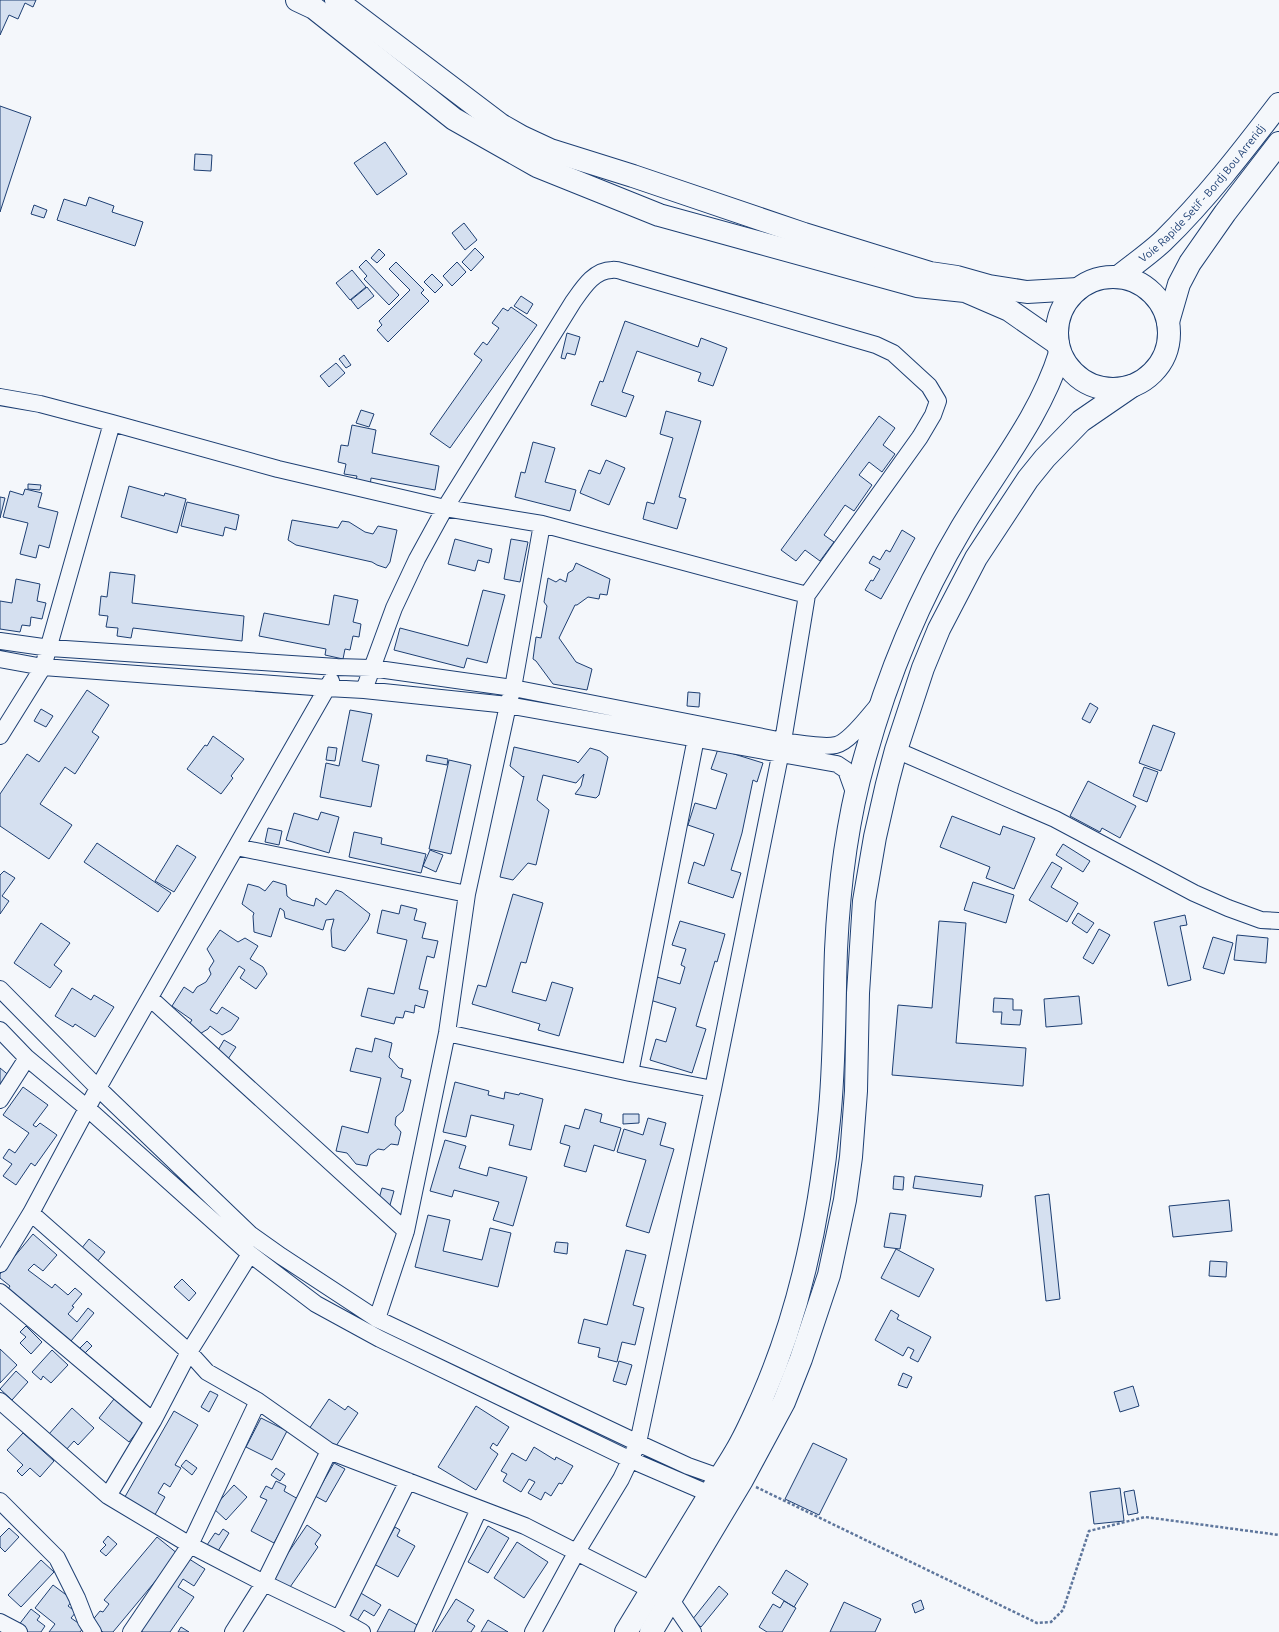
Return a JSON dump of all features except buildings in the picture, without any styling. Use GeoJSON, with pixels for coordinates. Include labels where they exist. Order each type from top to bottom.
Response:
{"type":"FeatureCollection","features":[{"type":"Feature","properties":{"kind":"highway"},"geometry":{"type":"LineString","coordinates":[[297,0],[314,8],[454,119],[537,166],[659,215],[917,286],[965,291],[1009,310],[1059,348],[1070,369],[1090,384],[1106,389],[1132,386]]}},
{"type":"Feature","properties":{"kind":"highway"},"geometry":{"type":"LineString","coordinates":[[336,0],[500,125],[522,138],[550,150],[633,176],[804,234],[930,273],[956,277],[989,286],[1027,292],[1078,289]]}},
{"type":"Feature","properties":{"kind":"highway","name":"Voie Rapide Setif - Bordj Bou Arreridj"},"geometry":{"type":"LineString","coordinates":[[1118,277],[1146,256],[1183,221],[1247,146],[1279,104]]}},
{"type":"Feature","properties":{"kind":"highway"},"geometry":{"type":"LineString","coordinates":[[1168,322],[1179,284],[1190,262],[1225,213],[1279,143]]}},
{"type":"Feature","properties":{"kind":"highway"},"geometry":{"type":"LineString","coordinates":[[626,1632],[746,1433],[780,1354],[792,1320],[803,1278],[814,1225],[829,1120],[839,909],[848,834],[864,759],[881,701],[914,618],[935,575],[961,528],[1035,413],[1053,376],[1059,348],[1057,332],[1058,320],[1069,298],[1085,284],[1101,278],[1118,277],[1136,282],[1151,292],[1162,306],[1168,322],[1169,340],[1164,357],[1148,377],[1091,413],[1066,435],[1041,464],[1006,512],[976,558],[938,629],[922,668],[896,750],[877,830],[864,901],[858,993],[856,1091],[851,1157],[845,1200],[829,1275],[801,1359],[784,1402],[742,1480],[651,1632]]}},
{"type":"Feature","properties":{"kind":"street"},"geometry":{"type":"LineString","coordinates":[[364,690],[371,668],[406,581],[445,508],[581,291],[600,272],[612,270],[628,273],[876,345],[893,353],[929,386],[938,400],[933,415],[920,436],[807,595],[781,748],[713,1089],[638,1443],[631,1460],[576,1553],[533,1632]]}},
{"type":"Feature","properties":{"kind":"street"},"geometry":{"type":"LineString","coordinates":[[0,397],[40,404],[278,469],[445,508],[542,524],[807,595]]}},
{"type":"Feature","properties":{"kind":"street"},"geometry":{"type":"LineString","coordinates":[[0,736],[43,667],[50,648],[112,423]]}},
{"type":"Feature","properties":{"kind":"street"},"geometry":{"type":"LineString","coordinates":[[377,1319],[406,1231],[447,1032],[467,894],[513,688],[542,524]]}},
{"type":"Feature","properties":{"kind":"street"},"geometry":{"type":"LineString","coordinates":[[0,641],[50,648],[371,668],[513,688],[781,748],[837,764],[846,770],[855,796]]}},
{"type":"Feature","properties":{"kind":"street"},"geometry":{"type":"LineString","coordinates":[[0,660],[43,667],[364,690],[508,705],[696,738],[781,748],[836,745],[846,740],[881,701]]}},
{"type":"Feature","properties":{"kind":"street"},"geometry":{"type":"LineString","coordinates":[[0,1264],[31,1213],[98,1088],[327,688],[337,667]]}},
{"type":"Feature","properties":{"kind":"street"},"geometry":{"type":"LineString","coordinates":[[630,1073],[696,738]]}},
{"type":"Feature","properties":{"kind":"street"},"geometry":{"type":"LineString","coordinates":[[896,750],[1055,819],[1194,893],[1228,908],[1261,920],[1279,921]]}},
{"type":"Feature","properties":{"kind":"street"},"geometry":{"type":"LineString","coordinates":[[236,847],[467,894]]}},
{"type":"Feature","properties":{"kind":"street"},"geometry":{"type":"LineString","coordinates":[[0,988],[98,1088],[250,1234],[281,1256],[377,1319],[688,1466],[714,1486]]}},
{"type":"Feature","properties":{"kind":"street"},"geometry":{"type":"LineString","coordinates":[[150,998],[406,1231]]}},
{"type":"Feature","properties":{"kind":"street"},"geometry":{"type":"LineString","coordinates":[[0,1030],[26,1058],[87,1108],[250,1254],[322,1308],[380,1339],[631,1460],[714,1486]]}},
{"type":"Feature","properties":{"kind":"street"},"geometry":{"type":"LineString","coordinates":[[447,1032],[630,1073],[713,1089]]}},
{"type":"Feature","properties":{"kind":"street"},"geometry":{"type":"LineString","coordinates":[[0,1100],[26,1058]]}},
{"type":"Feature","properties":{"kind":"street"},"geometry":{"type":"LineString","coordinates":[[31,1213],[189,1352],[208,1372],[258,1401],[329,1451],[524,1526],[576,1553],[652,1589],[671,1600],[693,1632]]}},
{"type":"Feature","properties":{"kind":"street"},"geometry":{"type":"LineString","coordinates":[[108,1496],[152,1421],[189,1352],[250,1254]]}},
{"type":"Feature","properties":{"kind":"street"},"geometry":{"type":"LineString","coordinates":[[0,1292],[152,1421]]}},
{"type":"Feature","properties":{"kind":"street"},"geometry":{"type":"LineString","coordinates":[[0,1401],[108,1496],[190,1545],[339,1619],[362,1632]]}},
{"type":"Feature","properties":{"kind":"street"},"geometry":{"type":"LineString","coordinates":[[131,1632],[190,1545],[258,1401]]}},
{"type":"Feature","properties":{"kind":"street"},"geometry":{"type":"LineString","coordinates":[[233,1632],[264,1583],[329,1451]]}},
{"type":"Feature","properties":{"kind":"street"},"geometry":{"type":"LineString","coordinates":[[339,1619],[408,1481]]}},
{"type":"Feature","properties":{"kind":"street"},"geometry":{"type":"LineString","coordinates":[[0,1501],[57,1558],[77,1598],[86,1621],[93,1632]]}},
{"type":"Feature","properties":{"kind":"street"},"geometry":{"type":"LineString","coordinates":[[423,1632],[479,1509]]}},
{"type":"Feature","properties":{"kind":"street"},"geometry":{"type":"LineString","coordinates":[[0,1622],[19,1632]]}},
{"type":"Feature","properties":{"kind":"path"},"geometry":{"type":"LineString","coordinates":[[742,1480],[1037,1624],[1051,1622],[1062,1610],[1089,1531],[1145,1517],[1279,1535]]}}]}
